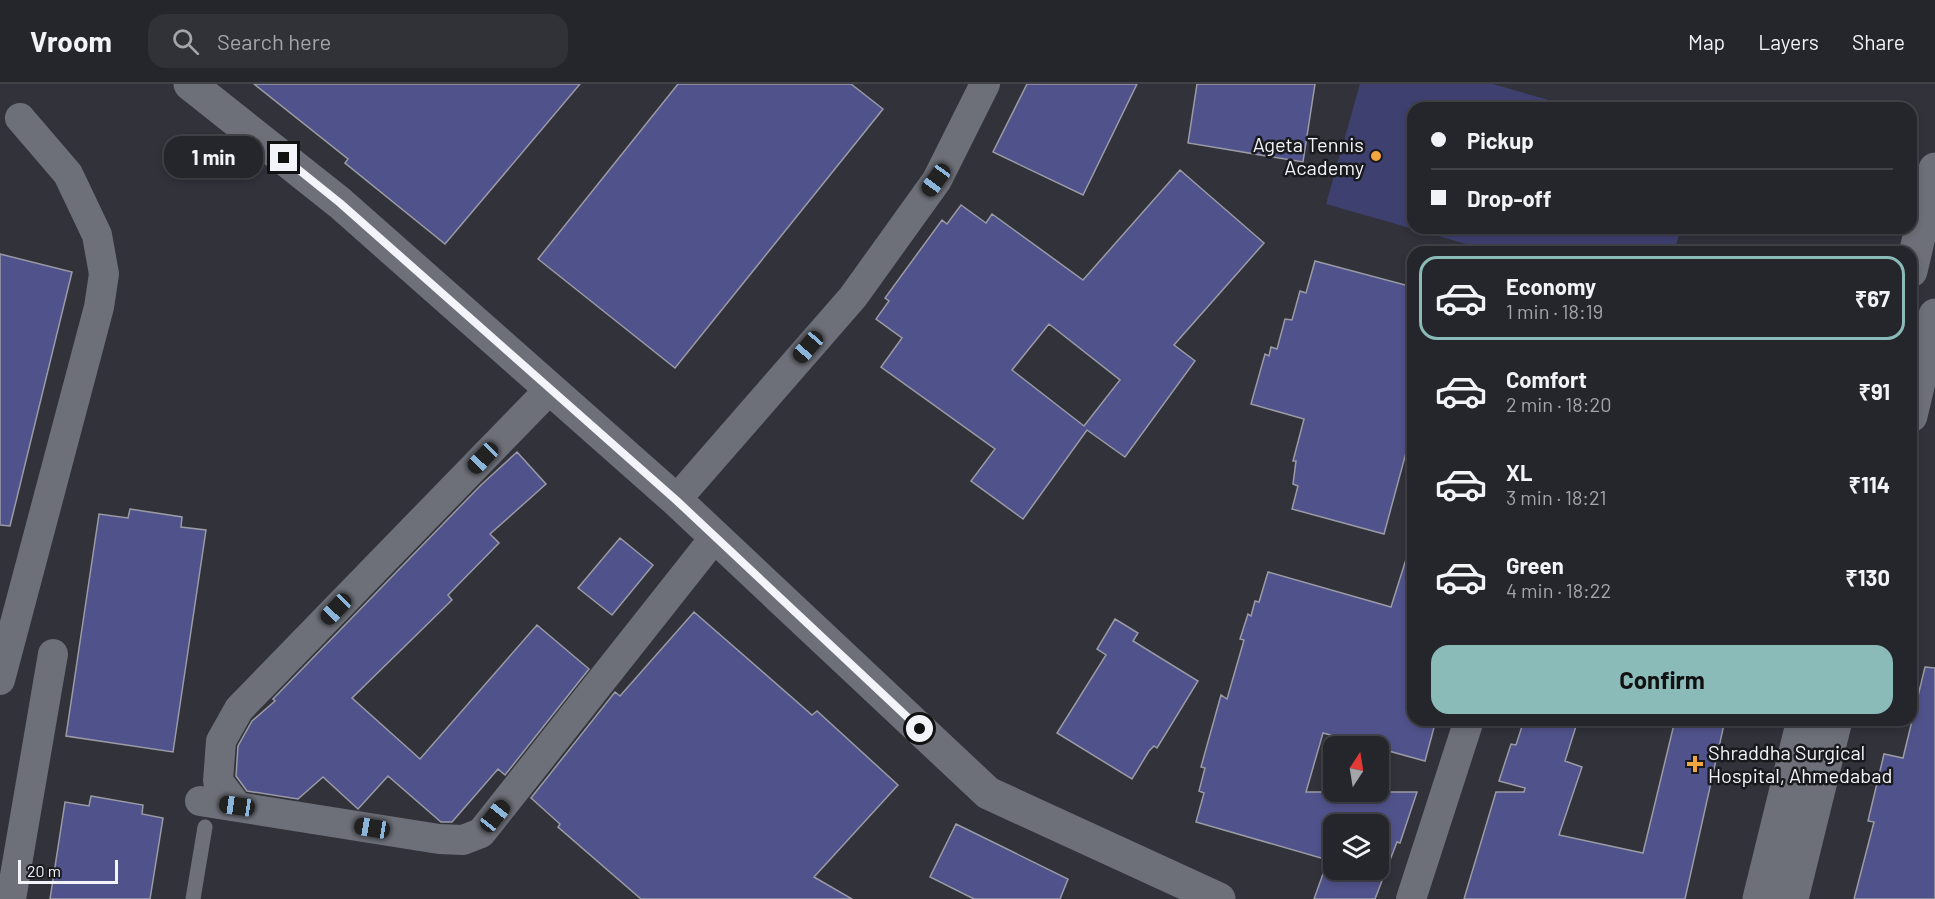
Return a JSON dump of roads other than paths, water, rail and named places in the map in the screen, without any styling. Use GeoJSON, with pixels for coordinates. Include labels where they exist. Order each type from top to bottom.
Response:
{"type":"FeatureCollection","features":[{"type":"Feature","properties":{"kind":"street"},"geometry":{"type":"LineString","coordinates":[[190,84],[340,203],[676,500],[988,793],[1219,899]]}},
{"type":"Feature","properties":{"kind":"street"},"geometry":{"type":"LineString","coordinates":[[676,500],[853,297],[936,180],[985,84]]}},
{"type":"Feature","properties":{"kind":"street"},"geometry":{"type":"LineString","coordinates":[[0,680],[99,307],[104,274],[97,235],[68,174],[20,118]]}},
{"type":"Feature","properties":{"kind":"street"},"geometry":{"type":"LineString","coordinates":[[1917,251],[1930,209],[1935,169]]}},
{"type":"Feature","properties":{"kind":"street"},"geometry":{"type":"LineString","coordinates":[[1917,391],[1935,315]]}},
{"type":"Feature","properties":{"kind":"street"},"geometry":{"type":"LineString","coordinates":[[237,806],[218,781],[221,741],[239,709],[550,389]]}},
{"type":"Feature","properties":{"kind":"street"},"geometry":{"type":"LineString","coordinates":[[202,814],[237,806],[439,839],[463,840],[481,834],[715,537]]}},
{"type":"Feature","properties":{"kind":"street"},"geometry":{"type":"LineString","coordinates":[[10,899],[53,654]]}},
{"type":"Feature","properties":{"kind":"street"},"geometry":{"type":"LineString","coordinates":[[1411,899],[1467,726]]}},
{"type":"Feature","properties":{"kind":"street"},"geometry":{"type":"LineString","coordinates":[[1759,899],[1802,726]]}},
{"type":"Feature","properties":{"kind":"street"},"geometry":{"type":"LineString","coordinates":[[1792,899],[1835,726]]}},
{"type":"Feature","properties":{"kind":"lane"},"geometry":{"type":"LineString","coordinates":[[193,899],[202,814]]}},
{"type":"Feature","properties":{"kind":"place","name":"Ageta Tennis Academy"},"geometry":{"type":"Point","coordinates":[1376,156]}},
{"type":"Feature","properties":{"kind":"place","name":"Shraddha Surgical Hospital, Ahmedabad"},"geometry":{"type":"Point","coordinates":[1695,764]}}]}
